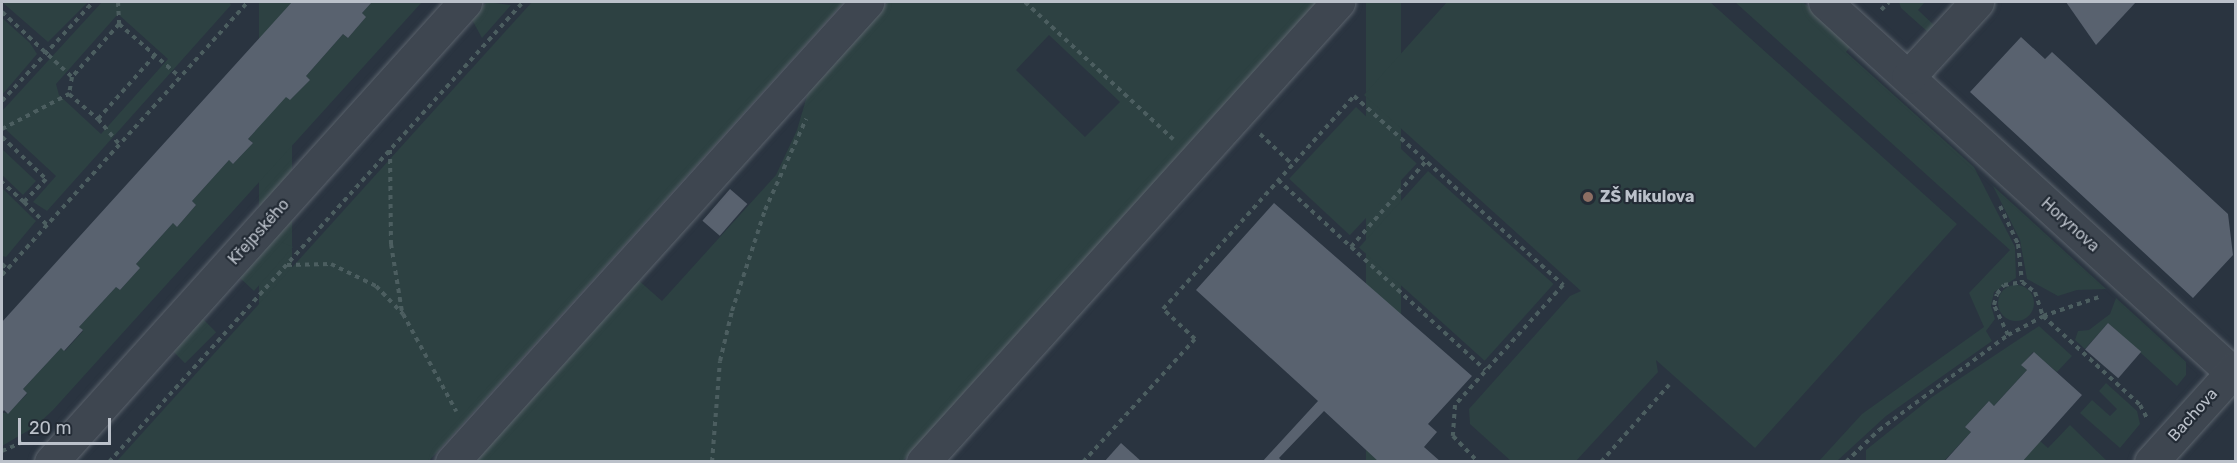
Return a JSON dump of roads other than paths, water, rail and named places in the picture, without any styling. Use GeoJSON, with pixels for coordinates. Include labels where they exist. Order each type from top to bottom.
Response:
{"type":"FeatureCollection","features":[{"type":"Feature","properties":{"kind":"street","name":"Křejpského"},"geometry":{"type":"LineString","coordinates":[[51,462],[465,2]]}},
{"type":"Feature","properties":{"kind":"street"},"geometry":{"type":"LineString","coordinates":[[462,450],[867,2]]}},
{"type":"Feature","properties":{"kind":"street"},"geometry":{"type":"LineString","coordinates":[[923,462],[1338,2]]}},
{"type":"Feature","properties":{"kind":"street","name":"Horynova"},"geometry":{"type":"LineString","coordinates":[[1825,2],[2234,372]]}},
{"type":"Feature","properties":{"kind":"street"},"geometry":{"type":"LineString","coordinates":[[1908,77],[1977,2]]}},
{"type":"Feature","properties":{"kind":"street","name":"Bachova"},"geometry":{"type":"LineString","coordinates":[[2151,462],[2234,372]]}},
{"type":"Feature","properties":{"kind":"place","name":"ZŠ Mikulova"},"geometry":{"type":"Point","coordinates":[1588,197]}}]}
